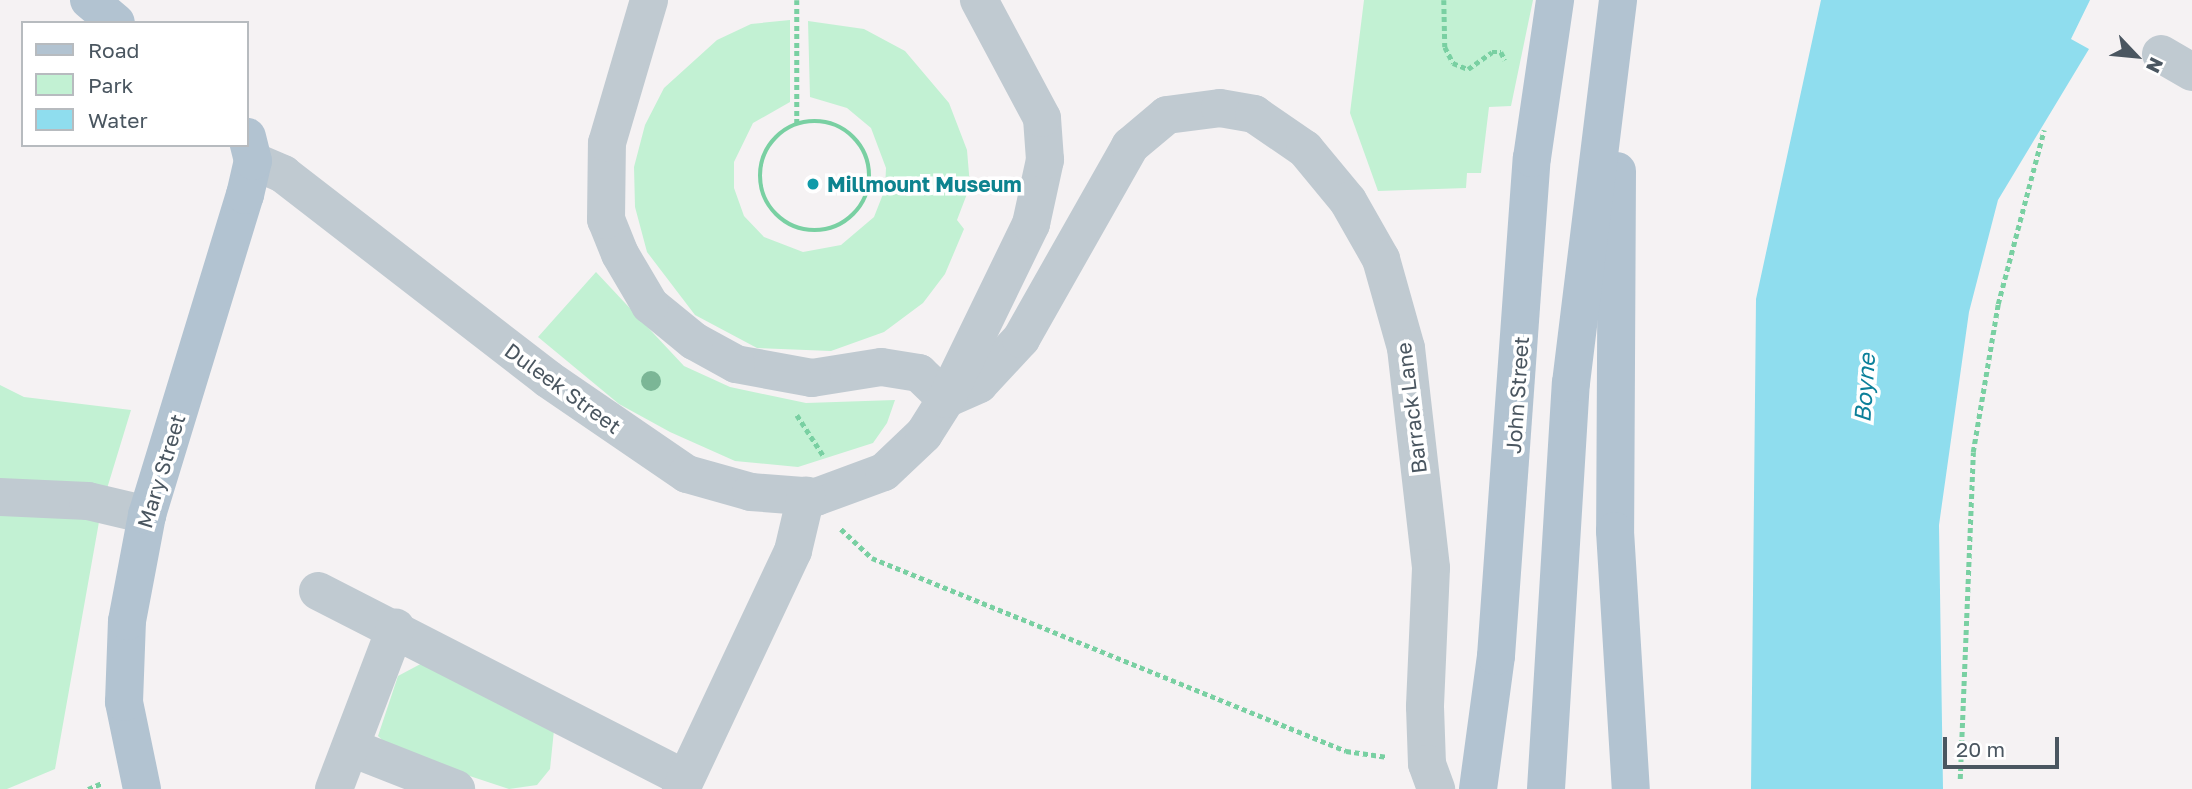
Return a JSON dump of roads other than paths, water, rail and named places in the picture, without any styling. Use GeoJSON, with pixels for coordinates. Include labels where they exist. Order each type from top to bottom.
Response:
{"type":"FeatureCollection","features":[{"type":"Feature","properties":{"kind":"main road"},"geometry":{"type":"LineString","coordinates":[[89,0],[114,21]]}},
{"type":"Feature","properties":{"kind":"main road","name":"John Street"},"geometry":{"type":"LineString","coordinates":[[1478,789],[1496,656],[1532,158],[1555,0]]}},
{"type":"Feature","properties":{"kind":"main road"},"geometry":{"type":"LineString","coordinates":[[1546,789],[1571,383],[1599,131],[1618,0]]}},
{"type":"Feature","properties":{"kind":"main road"},"geometry":{"type":"LineString","coordinates":[[1599,131],[1617,173],[1615,531],[1631,789]]}},
{"type":"Feature","properties":{"kind":"main road","name":"Mary Street"},"geometry":{"type":"LineString","coordinates":[[142,789],[124,702],[127,621],[147,515],[250,149]]}},
{"type":"Feature","properties":{"kind":"street"},"geometry":{"type":"LineString","coordinates":[[649,0],[607,143],[607,220],[650,304],[694,341],[736,364],[812,378],[881,366],[919,373],[946,399]]}},
{"type":"Feature","properties":{"kind":"street","name":"Duleek Street"},"geometry":{"type":"LineString","coordinates":[[250,149],[548,379],[687,474],[751,492],[806,496],[884,472],[924,434],[946,399],[1031,224],[1045,160],[1042,118],[978,0]]}},
{"type":"Feature","properties":{"kind":"street","name":"Barrack Lane"},"geometry":{"type":"LineString","coordinates":[[946,399],[979,384],[1021,339],[1130,146],[1167,115],[1220,108],[1254,114],[1306,149],[1348,201],[1381,259],[1406,348],[1431,568],[1431,776]]}},
{"type":"Feature","properties":{"kind":"street"},"geometry":{"type":"LineString","coordinates":[[318,590],[396,627],[683,784],[793,551],[806,496]]}},
{"type":"Feature","properties":{"kind":"street"},"geometry":{"type":"LineString","coordinates":[[0,497],[88,501],[147,515]]}},
{"type":"Feature","properties":{"kind":"street"},"geometry":{"type":"LineString","coordinates":[[334,789],[352,748],[396,627]]}},
{"type":"Feature","properties":{"kind":"street"},"geometry":{"type":"LineString","coordinates":[[352,748],[456,789]]}},
{"type":"Feature","properties":{"kind":"water","name":"Boyne"},"geometry":{"type":"Polygon","coordinates":[[[1821,0],[2090,0],[2071,39],[2089,49],[1998,200],[1969,312],[1939,525],[1943,789],[1751,789],[1756,299],[1821,0]]]}},
{"type":"Feature","properties":{"kind":"place","name":"Millmount Museum"},"geometry":{"type":"Point","coordinates":[813,184]}}]}
